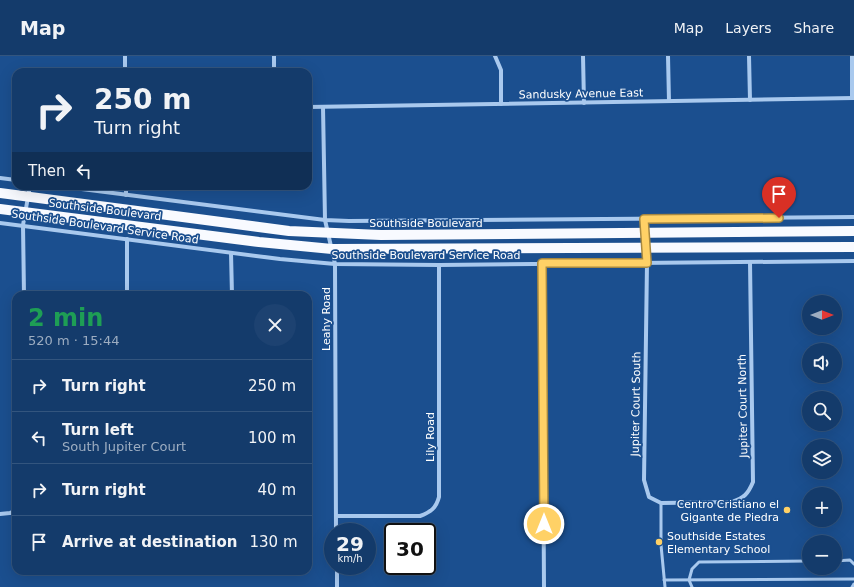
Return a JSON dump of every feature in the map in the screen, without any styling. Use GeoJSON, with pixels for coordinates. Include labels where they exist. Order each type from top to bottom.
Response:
{"type":"FeatureCollection","features":[{"type":"Feature","properties":{"kind":"highway","name":"Southside Boulevard"},"geometry":{"type":"LineString","coordinates":[[0,194],[231,224],[328,234],[389,235],[854,231]]}},
{"type":"Feature","properties":{"kind":"highway","name":"Southside Boulevard"},"geometry":{"type":"LineString","coordinates":[[0,209],[259,242],[332,249],[646,249],[854,247]]}},
{"type":"Feature","properties":{"kind":"street"},"geometry":{"type":"LineString","coordinates":[[124,56],[125,68]]}},
{"type":"Feature","properties":{"kind":"street"},"geometry":{"type":"LineString","coordinates":[[274,56],[274,68]]}},
{"type":"Feature","properties":{"kind":"street"},"geometry":{"type":"LineString","coordinates":[[496,56],[501,70],[501,104]]}},
{"type":"Feature","properties":{"kind":"street"},"geometry":{"type":"LineString","coordinates":[[583,56],[584,103]]}},
{"type":"Feature","properties":{"kind":"street"},"geometry":{"type":"LineString","coordinates":[[668,56],[669,102]]}},
{"type":"Feature","properties":{"kind":"street"},"geometry":{"type":"LineString","coordinates":[[749,56],[750,100]]}},
{"type":"Feature","properties":{"kind":"street"},"geometry":{"type":"LineString","coordinates":[[852,56],[853,98]]}},
{"type":"Feature","properties":{"kind":"street","name":"Sandusky Avenue East"},"geometry":{"type":"LineString","coordinates":[[312,107],[853,98]]}},
{"type":"Feature","properties":{"kind":"street","name":"Leahy Road"},"geometry":{"type":"LineString","coordinates":[[323,107],[325,220],[335,264],[336,523]]}},
{"type":"Feature","properties":{"kind":"street"},"geometry":{"type":"LineString","coordinates":[[0,178],[12,180]]}},
{"type":"Feature","properties":{"kind":"street"},"geometry":{"type":"LineString","coordinates":[[24,291],[23,226],[30,190]]}},
{"type":"Feature","properties":{"kind":"street"},"geometry":{"type":"LineString","coordinates":[[88,190],[325,220],[854,217]]}},
{"type":"Feature","properties":{"kind":"street"},"geometry":{"type":"LineString","coordinates":[[126,190],[126,195]]}},
{"type":"Feature","properties":{"kind":"street","name":"Jupiter Court South"},"geometry":{"type":"LineString","coordinates":[[644,219],[647,263],[644,480],[649,497],[661,503]]}},
{"type":"Feature","properties":{"kind":"street","name":"Southside Boulevard Service Road"},"geometry":{"type":"LineString","coordinates":[[0,223],[231,253],[335,264],[439,265],[854,261]]}},
{"type":"Feature","properties":{"kind":"street"},"geometry":{"type":"LineString","coordinates":[[127,239],[127,291]]}},
{"type":"Feature","properties":{"kind":"street"},"geometry":{"type":"LineString","coordinates":[[231,253],[232,291]]}},
{"type":"Feature","properties":{"kind":"street","name":"Jupiter Court North"},"geometry":{"type":"LineString","coordinates":[[661,503],[732,502],[742,499],[749,493],[753,482],[750,262]]}},
{"type":"Feature","properties":{"kind":"street"},"geometry":{"type":"LineString","coordinates":[[542,263],[544,587]]}},
{"type":"Feature","properties":{"kind":"street","name":"Lily Road"},"geometry":{"type":"LineString","coordinates":[[336,516],[420,516],[429,513],[438,502],[439,265]]}},
{"type":"Feature","properties":{"kind":"street"},"geometry":{"type":"LineString","coordinates":[[0,514],[12,512]]}},
{"type":"Feature","properties":{"kind":"street"},"geometry":{"type":"LineString","coordinates":[[337,575],[337,587]]}},
{"type":"Feature","properties":{"kind":"lane"},"geometry":{"type":"LineString","coordinates":[[661,503],[661,545],[665,587]]}},
{"type":"Feature","properties":{"kind":"lane"},"geometry":{"type":"LineString","coordinates":[[842,561],[850,560],[854,564]]}},
{"type":"Feature","properties":{"kind":"lane"},"geometry":{"type":"LineString","coordinates":[[692,587],[689,580],[692,569],[699,562],[802,561]]}},
{"type":"Feature","properties":{"kind":"lane"},"geometry":{"type":"LineString","coordinates":[[664,580],[854,579]]}},
{"type":"Feature","properties":{"kind":"place","name":"Centro Cristiano el Gigante de Piedra"},"geometry":{"type":"Point","coordinates":[787,510]}},
{"type":"Feature","properties":{"kind":"place","name":"Southside Estates Elementary School"},"geometry":{"type":"Point","coordinates":[659,542]}},
{"type":"Feature","properties":{"kind":"route"},"geometry":{"type":"LineString","coordinates":[[544,524],[542,263],[647,263],[644,219],[779,218]]}}]}
